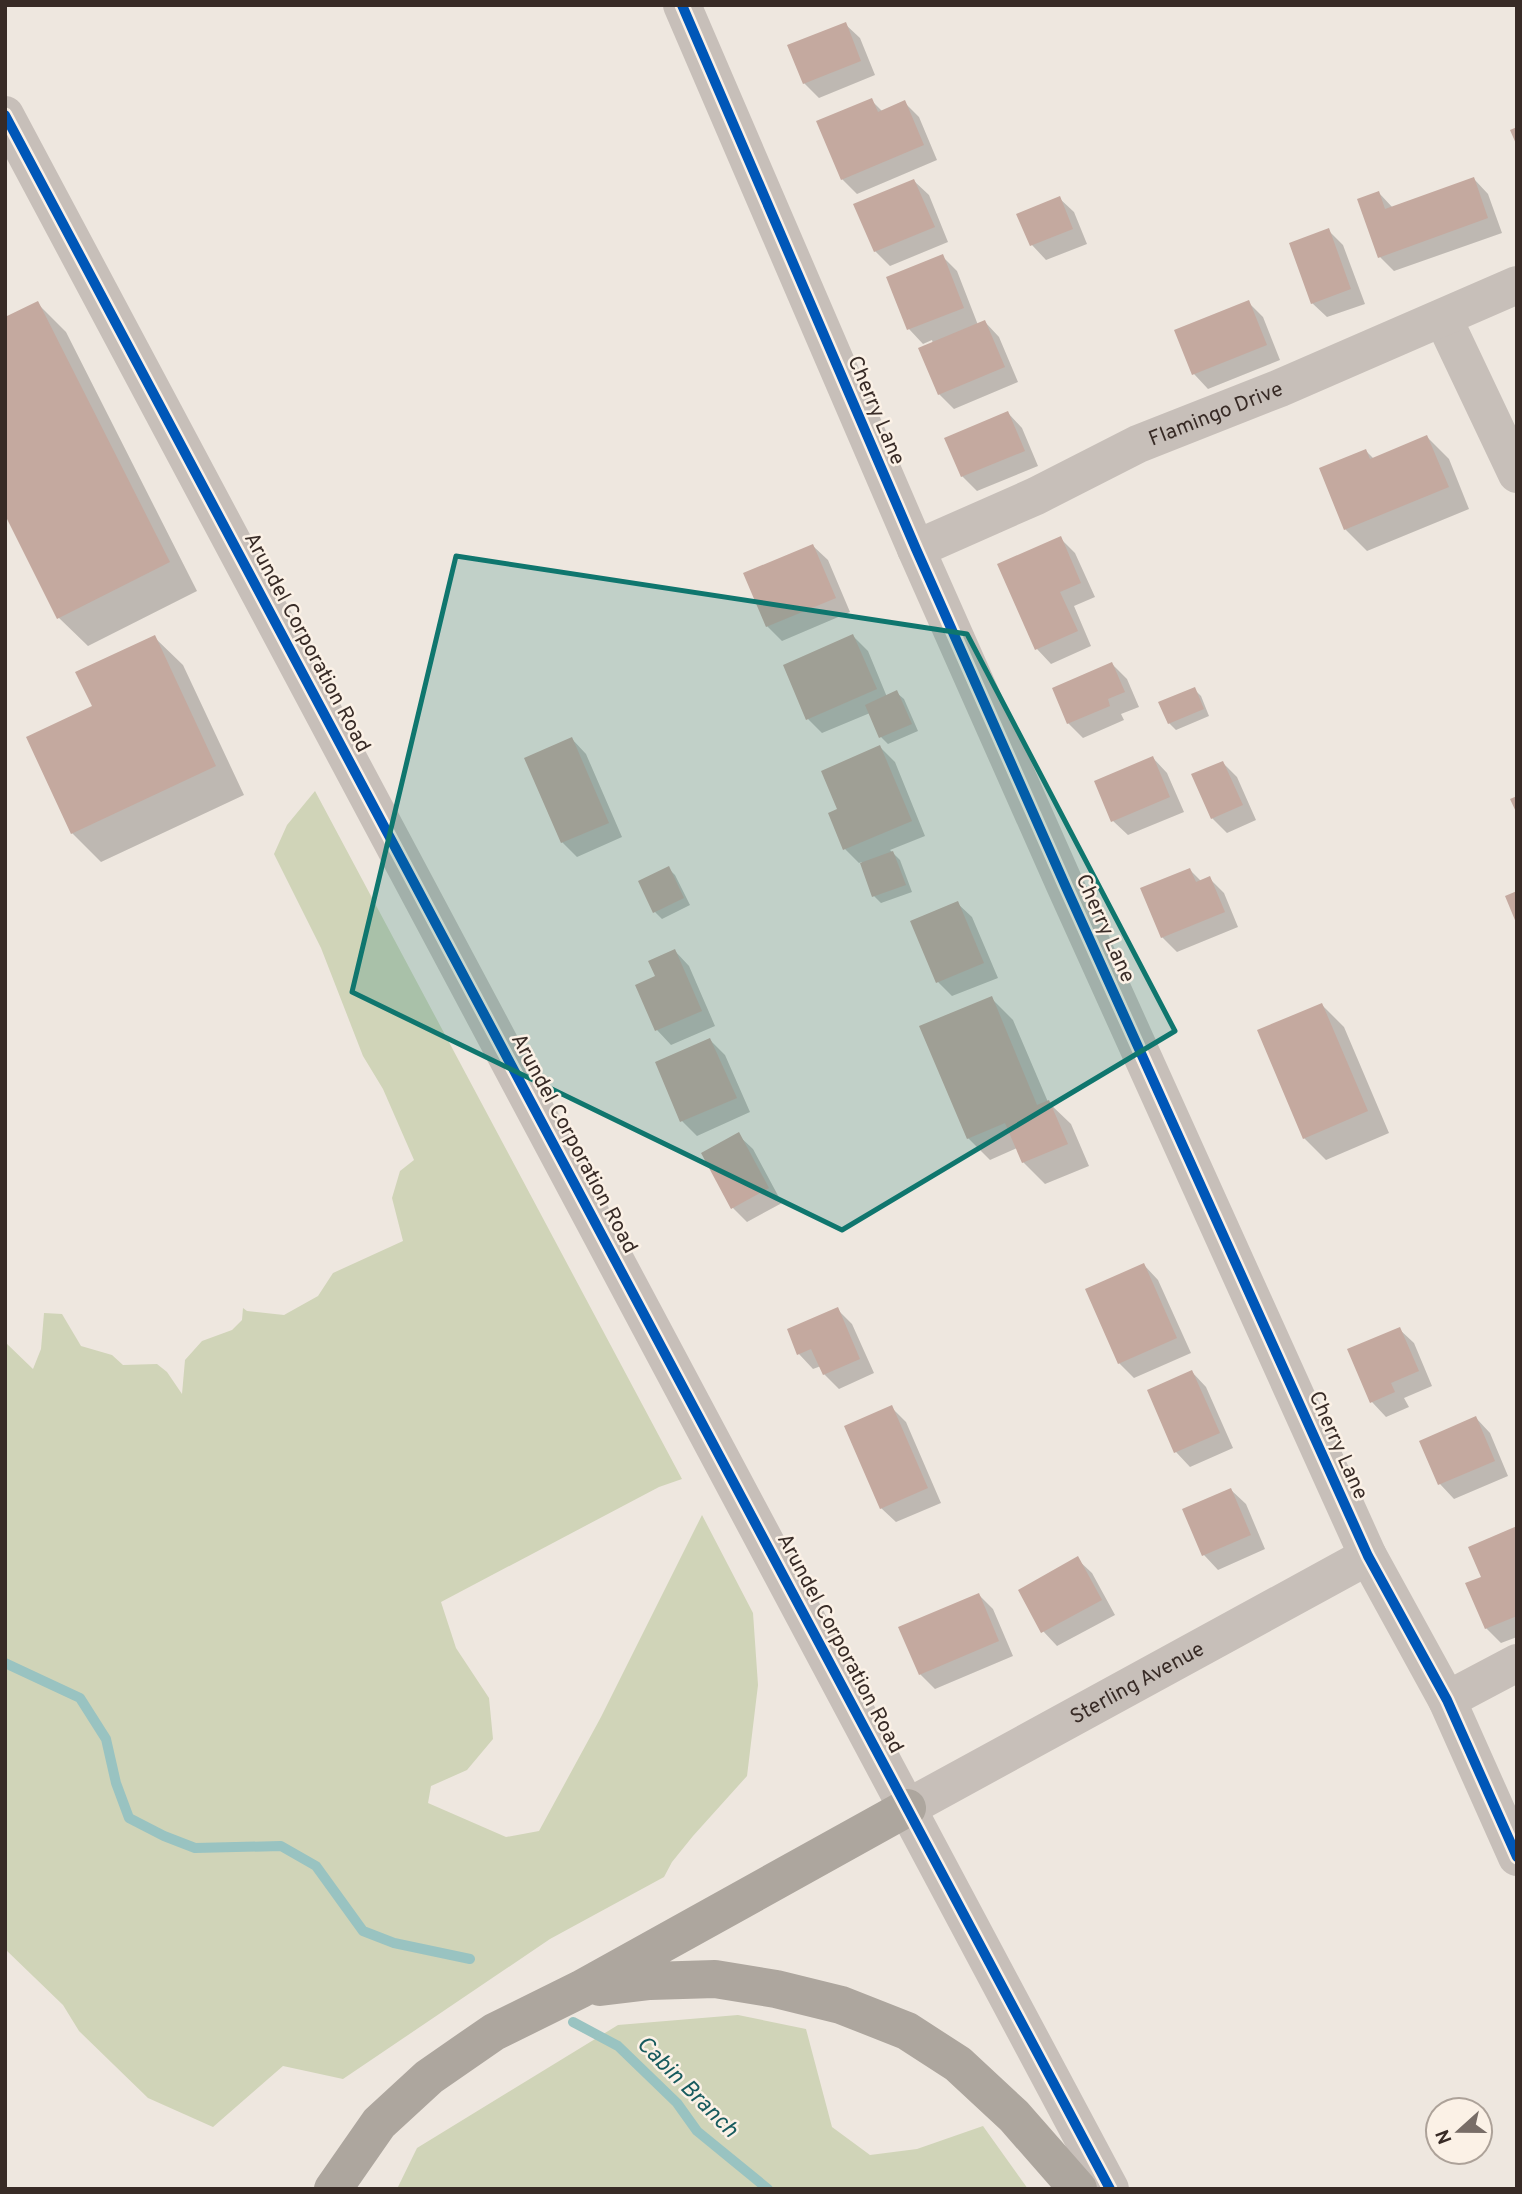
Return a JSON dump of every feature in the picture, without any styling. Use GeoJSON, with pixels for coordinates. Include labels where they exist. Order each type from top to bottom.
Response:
{"type":"FeatureCollection","features":[{"type":"Feature","properties":{"kind":"highway"},"geometry":{"type":"LineString","coordinates":[[333,2189],[379,2123],[429,2077],[494,2032],[581,1989],[907,1808]]}},
{"type":"Feature","properties":{"kind":"highway"},"geometry":{"type":"LineString","coordinates":[[581,1989],[650,1981],[715,1979],[776,1989],[841,2006],[907,2031],[958,2064],[1014,2116],[1078,2189]]}},
{"type":"Feature","properties":{"kind":"street","name":"Cherry Lane"},"geometry":{"type":"LineString","coordinates":[[682,5],[916,549],[1065,885],[1368,1556],[1447,1700],[1517,1857]]}},
{"type":"Feature","properties":{"kind":"street","name":"Arundel Corporation Road"},"geometry":{"type":"LineString","coordinates":[[5,115],[1110,2189]]}},
{"type":"Feature","properties":{"kind":"street","name":"Flamingo Drive"},"geometry":{"type":"LineString","coordinates":[[916,549],[1036,496],[1138,444],[1280,388],[1517,285]]}},
{"type":"Feature","properties":{"kind":"street"},"geometry":{"type":"LineString","coordinates":[[1443,318],[1517,474]]}},
{"type":"Feature","properties":{"kind":"street","name":"Sterling Avenue"},"geometry":{"type":"LineString","coordinates":[[907,1808],[1368,1556]]}},
{"type":"Feature","properties":{"kind":"street"},"geometry":{"type":"LineString","coordinates":[[1447,1700],[1517,1663]]}},
{"type":"Feature","properties":{"kind":"highlighted area"},"geometry":{"type":"Polygon","coordinates":[[[456,556],[967,634],[1175,1031],[842,1230],[352,992],[456,556]]]}},
{"type":"Feature","properties":{"kind":"green space"},"geometry":{"type":"Polygon","coordinates":[[[315,791],[682,1479],[659,1487],[441,1602],[456,1648],[489,1698],[493,1739],[467,1770],[431,1786],[428,1803],[506,1837],[539,1831],[601,1717],[702,1515],[753,1613],[758,1685],[747,1776],[693,1836],[672,1862],[664,1877],[550,1939],[343,2079],[283,2066],[213,2127],[148,2098],[79,2031],[63,2005],[5,1949],[5,1342],[33,1369],[41,1349],[44,1313],[62,1314],[81,1346],[112,1355],[123,1365],[157,1364],[167,1372],[182,1394],[185,1360],[202,1341],[232,1330],[242,1320],[243,1308],[247,1311],[284,1315],[318,1296],[333,1273],[403,1241],[392,1198],[400,1171],[414,1160],[383,1089],[363,1056],[321,948],[274,854],[287,825],[315,791]]]}},
{"type":"Feature","properties":{"kind":"green space"},"geometry":{"type":"Polygon","coordinates":[[[738,2015],[806,2029],[832,2127],[870,2155],[917,2149],[983,2126],[1028,2189],[397,2189],[417,2148],[618,2025],[738,2015]]]}},
{"type":"Feature","properties":{"kind":"building"},"geometry":{"type":"Polygon","coordinates":[[[846,22],[861,61],[803,84],[787,45],[846,22]]]}},
{"type":"Feature","properties":{"kind":"building"},"geometry":{"type":"Polygon","coordinates":[[[872,98],[878,112],[905,100],[924,145],[841,180],[816,121],[872,98]]]}},
{"type":"Feature","properties":{"kind":"building"},"geometry":{"type":"Polygon","coordinates":[[[1517,127],[1517,146],[1510,130],[1517,127]]]}},
{"type":"Feature","properties":{"kind":"building"},"geometry":{"type":"Polygon","coordinates":[[[1474,177],[1488,218],[1378,258],[1357,199],[1379,191],[1385,209],[1474,177]]]}},
{"type":"Feature","properties":{"kind":"building"},"geometry":{"type":"Polygon","coordinates":[[[914,179],[935,227],[874,252],[853,204],[914,179]]]}},
{"type":"Feature","properties":{"kind":"building"},"geometry":{"type":"Polygon","coordinates":[[[1060,196],[1073,229],[1030,246],[1016,214],[1060,196]]]}},
{"type":"Feature","properties":{"kind":"building"},"geometry":{"type":"Polygon","coordinates":[[[1329,228],[1351,289],[1311,304],[1289,243],[1329,228]]]}},
{"type":"Feature","properties":{"kind":"building"},"geometry":{"type":"Polygon","coordinates":[[[943,254],[964,308],[907,330],[886,277],[943,254]]]}},
{"type":"Feature","properties":{"kind":"building"},"geometry":{"type":"Polygon","coordinates":[[[1249,300],[1267,345],[1192,375],[1174,330],[1249,300]]]}},
{"type":"Feature","properties":{"kind":"building"},"geometry":{"type":"Polygon","coordinates":[[[38,301],[170,562],[57,619],[5,515],[5,317],[38,301]]]}},
{"type":"Feature","properties":{"kind":"building"},"geometry":{"type":"Polygon","coordinates":[[[985,320],[1005,367],[938,395],[918,348],[985,320]]]}},
{"type":"Feature","properties":{"kind":"building"},"geometry":{"type":"Polygon","coordinates":[[[1008,411],[1025,451],[961,477],[944,438],[1008,411]]]}},
{"type":"Feature","properties":{"kind":"building"},"geometry":{"type":"Polygon","coordinates":[[[1427,435],[1449,487],[1344,530],[1319,468],[1366,449],[1370,459],[1427,435]]]}},
{"type":"Feature","properties":{"kind":"building"},"geometry":{"type":"Polygon","coordinates":[[[1061,536],[1081,583],[1060,592],[1078,631],[1035,650],[997,564],[1061,536]]]}},
{"type":"Feature","properties":{"kind":"building"},"geometry":{"type":"Polygon","coordinates":[[[813,544],[836,598],[766,627],[743,573],[813,544]]]}},
{"type":"Feature","properties":{"kind":"building"},"geometry":{"type":"Polygon","coordinates":[[[853,634],[877,689],[806,720],[783,665],[853,634]]]}},
{"type":"Feature","properties":{"kind":"building"},"geometry":{"type":"Polygon","coordinates":[[[155,635],[216,766],[71,834],[26,737],[92,706],[75,672],[155,635]]]}},
{"type":"Feature","properties":{"kind":"building"},"geometry":{"type":"Polygon","coordinates":[[[1112,662],[1125,692],[1108,699],[1110,706],[1067,724],[1052,688],[1112,662]]]}},
{"type":"Feature","properties":{"kind":"building"},"geometry":{"type":"Polygon","coordinates":[[[1195,687],[1204,709],[1168,724],[1158,702],[1195,687]]]}},
{"type":"Feature","properties":{"kind":"building"},"geometry":{"type":"Polygon","coordinates":[[[897,690],[912,724],[879,738],[865,705],[897,690]]]}},
{"type":"Feature","properties":{"kind":"building"},"geometry":{"type":"Polygon","coordinates":[[[572,737],[609,823],[561,843],[524,758],[572,737]]]}},
{"type":"Feature","properties":{"kind":"building"},"geometry":{"type":"Polygon","coordinates":[[[880,745],[912,821],[843,850],[828,813],[837,809],[821,771],[880,745]]]}},
{"type":"Feature","properties":{"kind":"building"},"geometry":{"type":"Polygon","coordinates":[[[1153,756],[1170,797],[1111,822],[1094,781],[1153,756]]]}},
{"type":"Feature","properties":{"kind":"building"},"geometry":{"type":"Polygon","coordinates":[[[1223,761],[1243,805],[1211,819],[1191,774],[1223,761]]]}},
{"type":"Feature","properties":{"kind":"building"},"geometry":{"type":"Polygon","coordinates":[[[1517,796],[1517,814],[1510,799],[1517,796]]]}},
{"type":"Feature","properties":{"kind":"building"},"geometry":{"type":"Polygon","coordinates":[[[893,851],[906,885],[872,897],[860,863],[893,851]]]}},
{"type":"Feature","properties":{"kind":"building"},"geometry":{"type":"Polygon","coordinates":[[[669,866],[684,898],[653,913],[638,881],[669,866]]]}},
{"type":"Feature","properties":{"kind":"building"},"geometry":{"type":"Polygon","coordinates":[[[1190,868],[1196,882],[1210,876],[1225,912],[1161,938],[1140,888],[1190,868]]]}},
{"type":"Feature","properties":{"kind":"building"},"geometry":{"type":"Polygon","coordinates":[[[1517,891],[1517,925],[1505,896],[1517,891]]]}},
{"type":"Feature","properties":{"kind":"building"},"geometry":{"type":"Polygon","coordinates":[[[958,901],[984,963],[936,983],[910,921],[958,901]]]}},
{"type":"Feature","properties":{"kind":"building"},"geometry":{"type":"Polygon","coordinates":[[[675,949],[702,1011],[655,1031],[635,985],[655,976],[648,961],[675,949]]]}},
{"type":"Feature","properties":{"kind":"building"},"geometry":{"type":"Polygon","coordinates":[[[992,996],[1037,1105],[1049,1100],[1068,1144],[1022,1163],[1005,1123],[967,1139],[919,1026],[992,996]]]}},
{"type":"Feature","properties":{"kind":"building"},"geometry":{"type":"Polygon","coordinates":[[[1322,1003],[1368,1111],[1303,1139],[1257,1030],[1322,1003]]]}},
{"type":"Feature","properties":{"kind":"building"},"geometry":{"type":"Polygon","coordinates":[[[710,1038],[737,1098],[680,1122],[655,1062],[710,1038]]]}},
{"type":"Feature","properties":{"kind":"building"},"geometry":{"type":"Polygon","coordinates":[[[739,1132],[769,1188],[731,1209],[701,1153],[739,1132]]]}},
{"type":"Feature","properties":{"kind":"building"},"geometry":{"type":"Polygon","coordinates":[[[1144,1263],[1177,1338],[1118,1364],[1085,1289],[1144,1263]]]}},
{"type":"Feature","properties":{"kind":"building"},"geometry":{"type":"Polygon","coordinates":[[[838,1307],[860,1359],[823,1375],[811,1349],[797,1355],[787,1329],[838,1307]]]}},
{"type":"Feature","properties":{"kind":"building"},"geometry":{"type":"Polygon","coordinates":[[[1400,1327],[1419,1371],[1391,1383],[1395,1392],[1370,1403],[1347,1349],[1400,1327]]]}},
{"type":"Feature","properties":{"kind":"building"},"geometry":{"type":"Polygon","coordinates":[[[1192,1370],[1220,1433],[1174,1453],[1147,1390],[1192,1370]]]}},
{"type":"Feature","properties":{"kind":"building"},"geometry":{"type":"Polygon","coordinates":[[[892,1405],[928,1488],[880,1509],[844,1426],[892,1405]]]}},
{"type":"Feature","properties":{"kind":"building"},"geometry":{"type":"Polygon","coordinates":[[[1476,1416],[1495,1461],[1438,1485],[1419,1441],[1476,1416]]]}},
{"type":"Feature","properties":{"kind":"building"},"geometry":{"type":"Polygon","coordinates":[[[1231,1488],[1251,1535],[1202,1556],[1182,1509],[1231,1488]]]}},
{"type":"Feature","properties":{"kind":"building"},"geometry":{"type":"Polygon","coordinates":[[[1517,1526],[1517,1616],[1485,1629],[1465,1583],[1481,1577],[1468,1547],[1517,1526]]]}},
{"type":"Feature","properties":{"kind":"building"},"geometry":{"type":"Polygon","coordinates":[[[1078,1556],[1102,1600],[1041,1633],[1018,1590],[1078,1556]]]}},
{"type":"Feature","properties":{"kind":"building"},"geometry":{"type":"Polygon","coordinates":[[[979,1593],[999,1641],[919,1675],[898,1627],[979,1593]]]}},
{"type":"Feature","properties":{"kind":"waterway","name":"Cabin Branch"},"geometry":{"type":"LineString","coordinates":[[5,1663],[80,1698],[106,1739],[116,1783],[129,1818],[195,1848],[281,1846],[316,1866],[363,1931],[394,1943],[470,1959]]}},
{"type":"Feature","properties":{"kind":"waterway","name":"Cabin Branch"},"geometry":{"type":"LineString","coordinates":[[573,2022],[618,2046],[677,2103],[697,2131],[768,2189]]}},
{"type":"Feature","properties":{"kind":"cycle path"},"geometry":{"type":"LineString","coordinates":[[682,5],[916,549],[1065,885],[1368,1556],[1447,1700],[1517,1857]]}},
{"type":"Feature","properties":{"kind":"cycle path"},"geometry":{"type":"LineString","coordinates":[[5,115],[1110,2189]]}}]}
